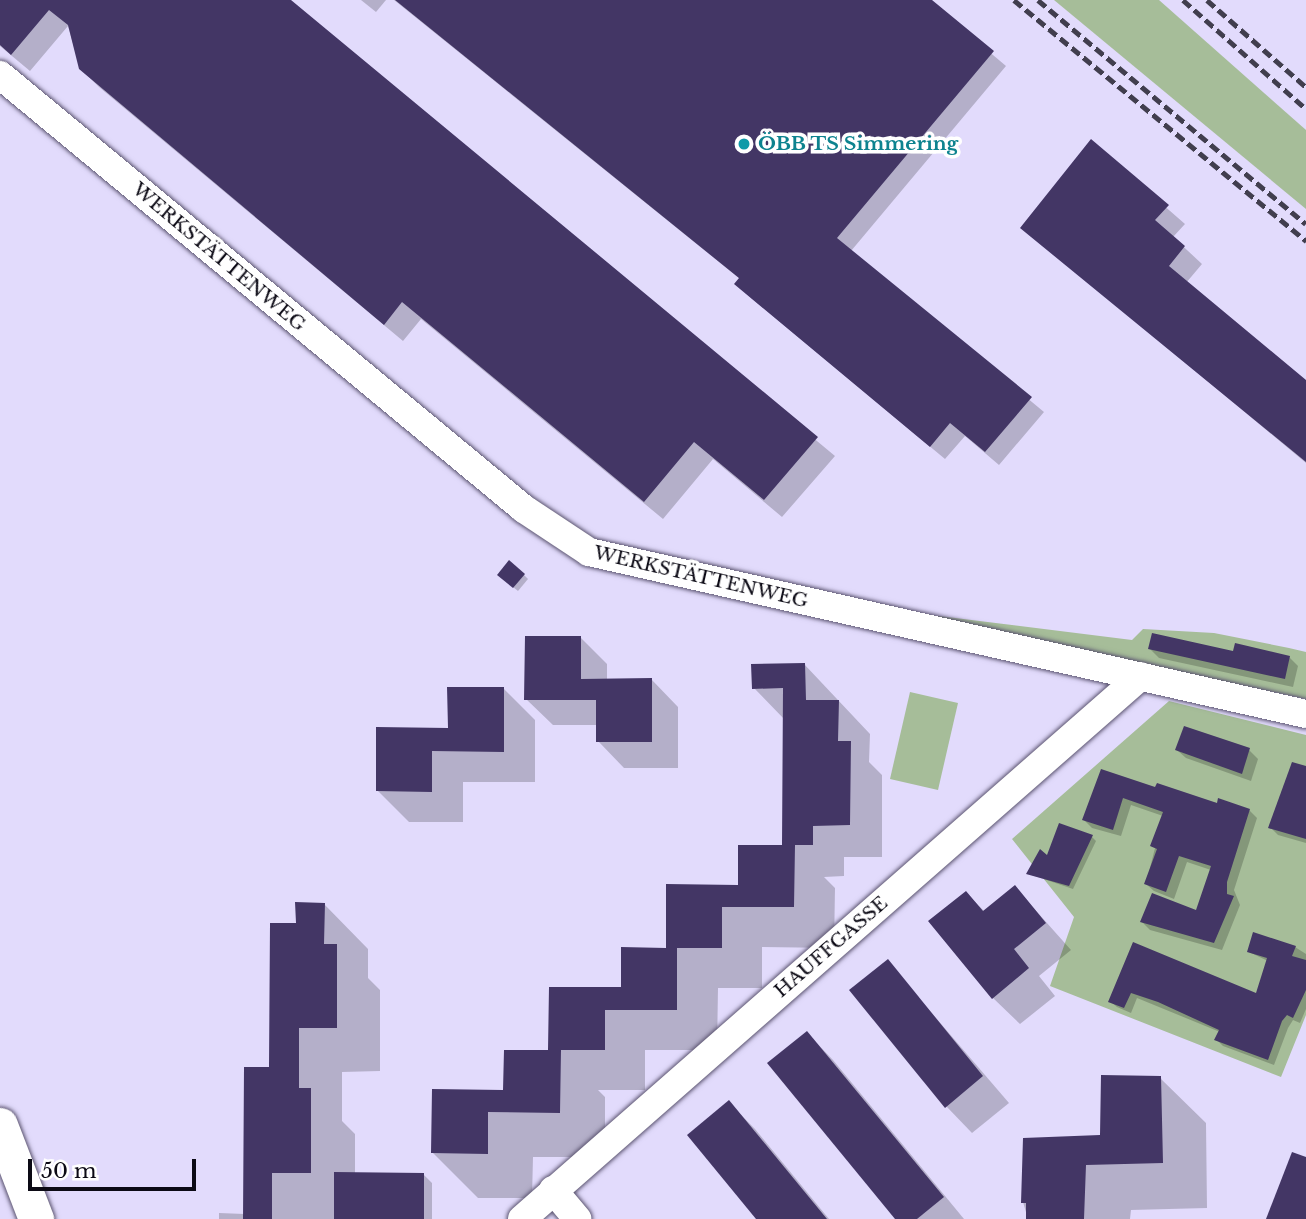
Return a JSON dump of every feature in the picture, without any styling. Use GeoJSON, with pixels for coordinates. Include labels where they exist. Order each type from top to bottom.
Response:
{"type":"FeatureCollection","features":[{"type":"Feature","properties":{"kind":"main road"},"geometry":{"type":"LineString","coordinates":[[0,1125],[36,1219]]}},
{"type":"Feature","properties":{"kind":"street","name":"WERKSTÄTTENWEG"},"geometry":{"type":"LineString","coordinates":[[0,75],[536,519],[589,552],[667,573],[1306,714]]}},
{"type":"Feature","properties":{"kind":"street","name":"HAUFFGASSE"},"geometry":{"type":"LineString","coordinates":[[522,1219],[1141,676]]}},
{"type":"Feature","properties":{"kind":"street"},"geometry":{"type":"LineString","coordinates":[[554,1190],[577,1219]]}},
{"type":"Feature","properties":{"kind":"green space"},"geometry":{"type":"Polygon","coordinates":[[[1054,0],[1159,0],[1306,130],[1306,209],[1054,0]]]}},
{"type":"Feature","properties":{"kind":"green space"},"geometry":{"type":"Polygon","coordinates":[[[939,616],[1132,640],[1143,629],[1214,633],[1289,648],[1306,652],[1306,699],[923,617],[939,616]]]}},
{"type":"Feature","properties":{"kind":"green space"},"geometry":{"type":"Polygon","coordinates":[[[910,692],[958,703],[938,790],[890,779],[910,692]]]}},
{"type":"Feature","properties":{"kind":"green space"},"geometry":{"type":"Polygon","coordinates":[[[1169,701],[1306,735],[1306,1015],[1281,1077],[1050,986],[1074,917],[1012,839],[1169,701]]]}},
{"type":"Feature","properties":{"kind":"building"},"geometry":{"type":"Polygon","coordinates":[[[0,0],[291,0],[818,437],[764,500],[694,442],[644,502],[402,302],[384,325],[79,69],[68,25],[49,10],[11,55],[0,45],[0,0]]]}},
{"type":"Feature","properties":{"kind":"building","name":"ÖBB TS Simmering"},"geometry":{"type":"Polygon","coordinates":[[[395,0],[932,0],[994,51],[837,238],[1032,397],[985,452],[950,423],[930,447],[734,284],[739,278],[395,0]]]}},
{"type":"Feature","properties":{"kind":"building"},"geometry":{"type":"Polygon","coordinates":[[[1091,139],[1169,205],[1155,220],[1185,246],[1169,266],[1306,380],[1306,462],[1020,228],[1091,139]]]}},
{"type":"Feature","properties":{"kind":"building"},"geometry":{"type":"Polygon","coordinates":[[[509,560],[525,574],[513,588],[497,575],[509,560]]]}},
{"type":"Feature","properties":{"kind":"building"},"geometry":{"type":"Polygon","coordinates":[[[1152,633],[1233,651],[1235,643],[1290,656],[1285,679],[1148,649],[1152,633]]]}},
{"type":"Feature","properties":{"kind":"building"},"geometry":{"type":"Polygon","coordinates":[[[525,636],[581,636],[581,679],[652,678],[652,742],[596,742],[596,700],[524,700],[525,636]]]}},
{"type":"Feature","properties":{"kind":"building"},"geometry":{"type":"Polygon","coordinates":[[[805,663],[806,700],[839,700],[838,741],[851,741],[850,825],[813,826],[813,845],[782,845],[783,688],[752,689],[751,664],[805,663]]]}},
{"type":"Feature","properties":{"kind":"building"},"geometry":{"type":"Polygon","coordinates":[[[447,687],[504,687],[504,752],[432,751],[432,792],[376,791],[376,727],[448,728],[447,687]]]}},
{"type":"Feature","properties":{"kind":"building"},"geometry":{"type":"Polygon","coordinates":[[[1184,726],[1250,748],[1242,774],[1175,750],[1184,726]]]}},
{"type":"Feature","properties":{"kind":"building"},"geometry":{"type":"Polygon","coordinates":[[[1292,762],[1306,766],[1306,839],[1268,828],[1292,762]]]}},
{"type":"Feature","properties":{"kind":"building"},"geometry":{"type":"Polygon","coordinates":[[[1101,769],[1155,787],[1157,783],[1217,803],[1218,798],[1250,809],[1227,882],[1227,894],[1234,896],[1214,943],[1140,922],[1152,893],[1196,910],[1211,866],[1179,856],[1166,892],[1144,884],[1157,849],[1150,846],[1163,812],[1123,798],[1113,830],[1082,820],[1101,769]]]}},
{"type":"Feature","properties":{"kind":"building"},"geometry":{"type":"Polygon","coordinates":[[[1059,823],[1093,835],[1069,886],[1026,874],[1040,849],[1047,855],[1059,823]]]}},
{"type":"Feature","properties":{"kind":"building"},"geometry":{"type":"Polygon","coordinates":[[[738,845],[795,845],[794,907],[722,907],[722,948],[677,948],[677,1010],[605,1010],[605,1050],[548,1050],[549,987],[621,987],[621,947],[666,948],[666,884],[738,885],[738,845]]]}},
{"type":"Feature","properties":{"kind":"building"},"geometry":{"type":"Polygon","coordinates":[[[1015,885],[1046,923],[1014,949],[1029,968],[992,999],[928,921],[966,891],[983,911],[1015,885]]]}},
{"type":"Feature","properties":{"kind":"building"},"geometry":{"type":"Polygon","coordinates":[[[295,902],[325,903],[324,944],[337,944],[337,1028],[299,1028],[299,1088],[311,1088],[311,1173],[272,1173],[272,1219],[243,1219],[244,1067],[269,1067],[270,923],[296,923],[295,902]]]}},
{"type":"Feature","properties":{"kind":"building"},"geometry":{"type":"Polygon","coordinates":[[[1253,932],[1296,946],[1292,956],[1306,960],[1306,990],[1293,1018],[1287,1015],[1282,1021],[1268,1060],[1214,1040],[1219,1030],[1158,1002],[1131,993],[1124,1008],[1108,1002],[1133,942],[1256,993],[1267,958],[1247,952],[1253,932]]]}},
{"type":"Feature","properties":{"kind":"building"},"geometry":{"type":"Polygon","coordinates":[[[888,959],[983,1076],[945,1108],[849,990],[888,959]]]}},
{"type":"Feature","properties":{"kind":"building"},"geometry":{"type":"Polygon","coordinates":[[[807,1031],[944,1197],[917,1219],[895,1219],[767,1063],[807,1031]]]}},
{"type":"Feature","properties":{"kind":"building"},"geometry":{"type":"Polygon","coordinates":[[[504,1050],[561,1050],[560,1113],[488,1112],[488,1154],[431,1153],[432,1089],[503,1090],[504,1050]]]}},
{"type":"Feature","properties":{"kind":"building"},"geometry":{"type":"Polygon","coordinates":[[[1101,1075],[1161,1076],[1163,1163],[1086,1165],[1084,1219],[1026,1219],[1026,1203],[1021,1203],[1023,1138],[1100,1135],[1101,1075]]]}},
{"type":"Feature","properties":{"kind":"building"},"geometry":{"type":"Polygon","coordinates":[[[729,1100],[827,1219],[756,1219],[687,1135],[729,1100]]]}},
{"type":"Feature","properties":{"kind":"building"},"geometry":{"type":"Polygon","coordinates":[[[1292,1152],[1306,1157],[1306,1219],[1266,1219],[1292,1152]]]}},
{"type":"Feature","properties":{"kind":"building"},"geometry":{"type":"Polygon","coordinates":[[[334,1172],[424,1173],[424,1219],[334,1219],[334,1172]]]}},
{"type":"Feature","properties":{"kind":"railway"},"geometry":{"type":"LineString","coordinates":[[1014,0],[1306,241]]}},
{"type":"Feature","properties":{"kind":"railway"},"geometry":{"type":"LineString","coordinates":[[1038,0],[1306,224]]}},
{"type":"Feature","properties":{"kind":"railway"},"geometry":{"type":"LineString","coordinates":[[1183,0],[1306,109]]}},
{"type":"Feature","properties":{"kind":"railway"},"geometry":{"type":"LineString","coordinates":[[1207,0],[1306,87]]}},
{"type":"Feature","properties":{"kind":"place","name":"ÖBB TS Simmering"},"geometry":{"type":"Point","coordinates":[744,144]}}]}
